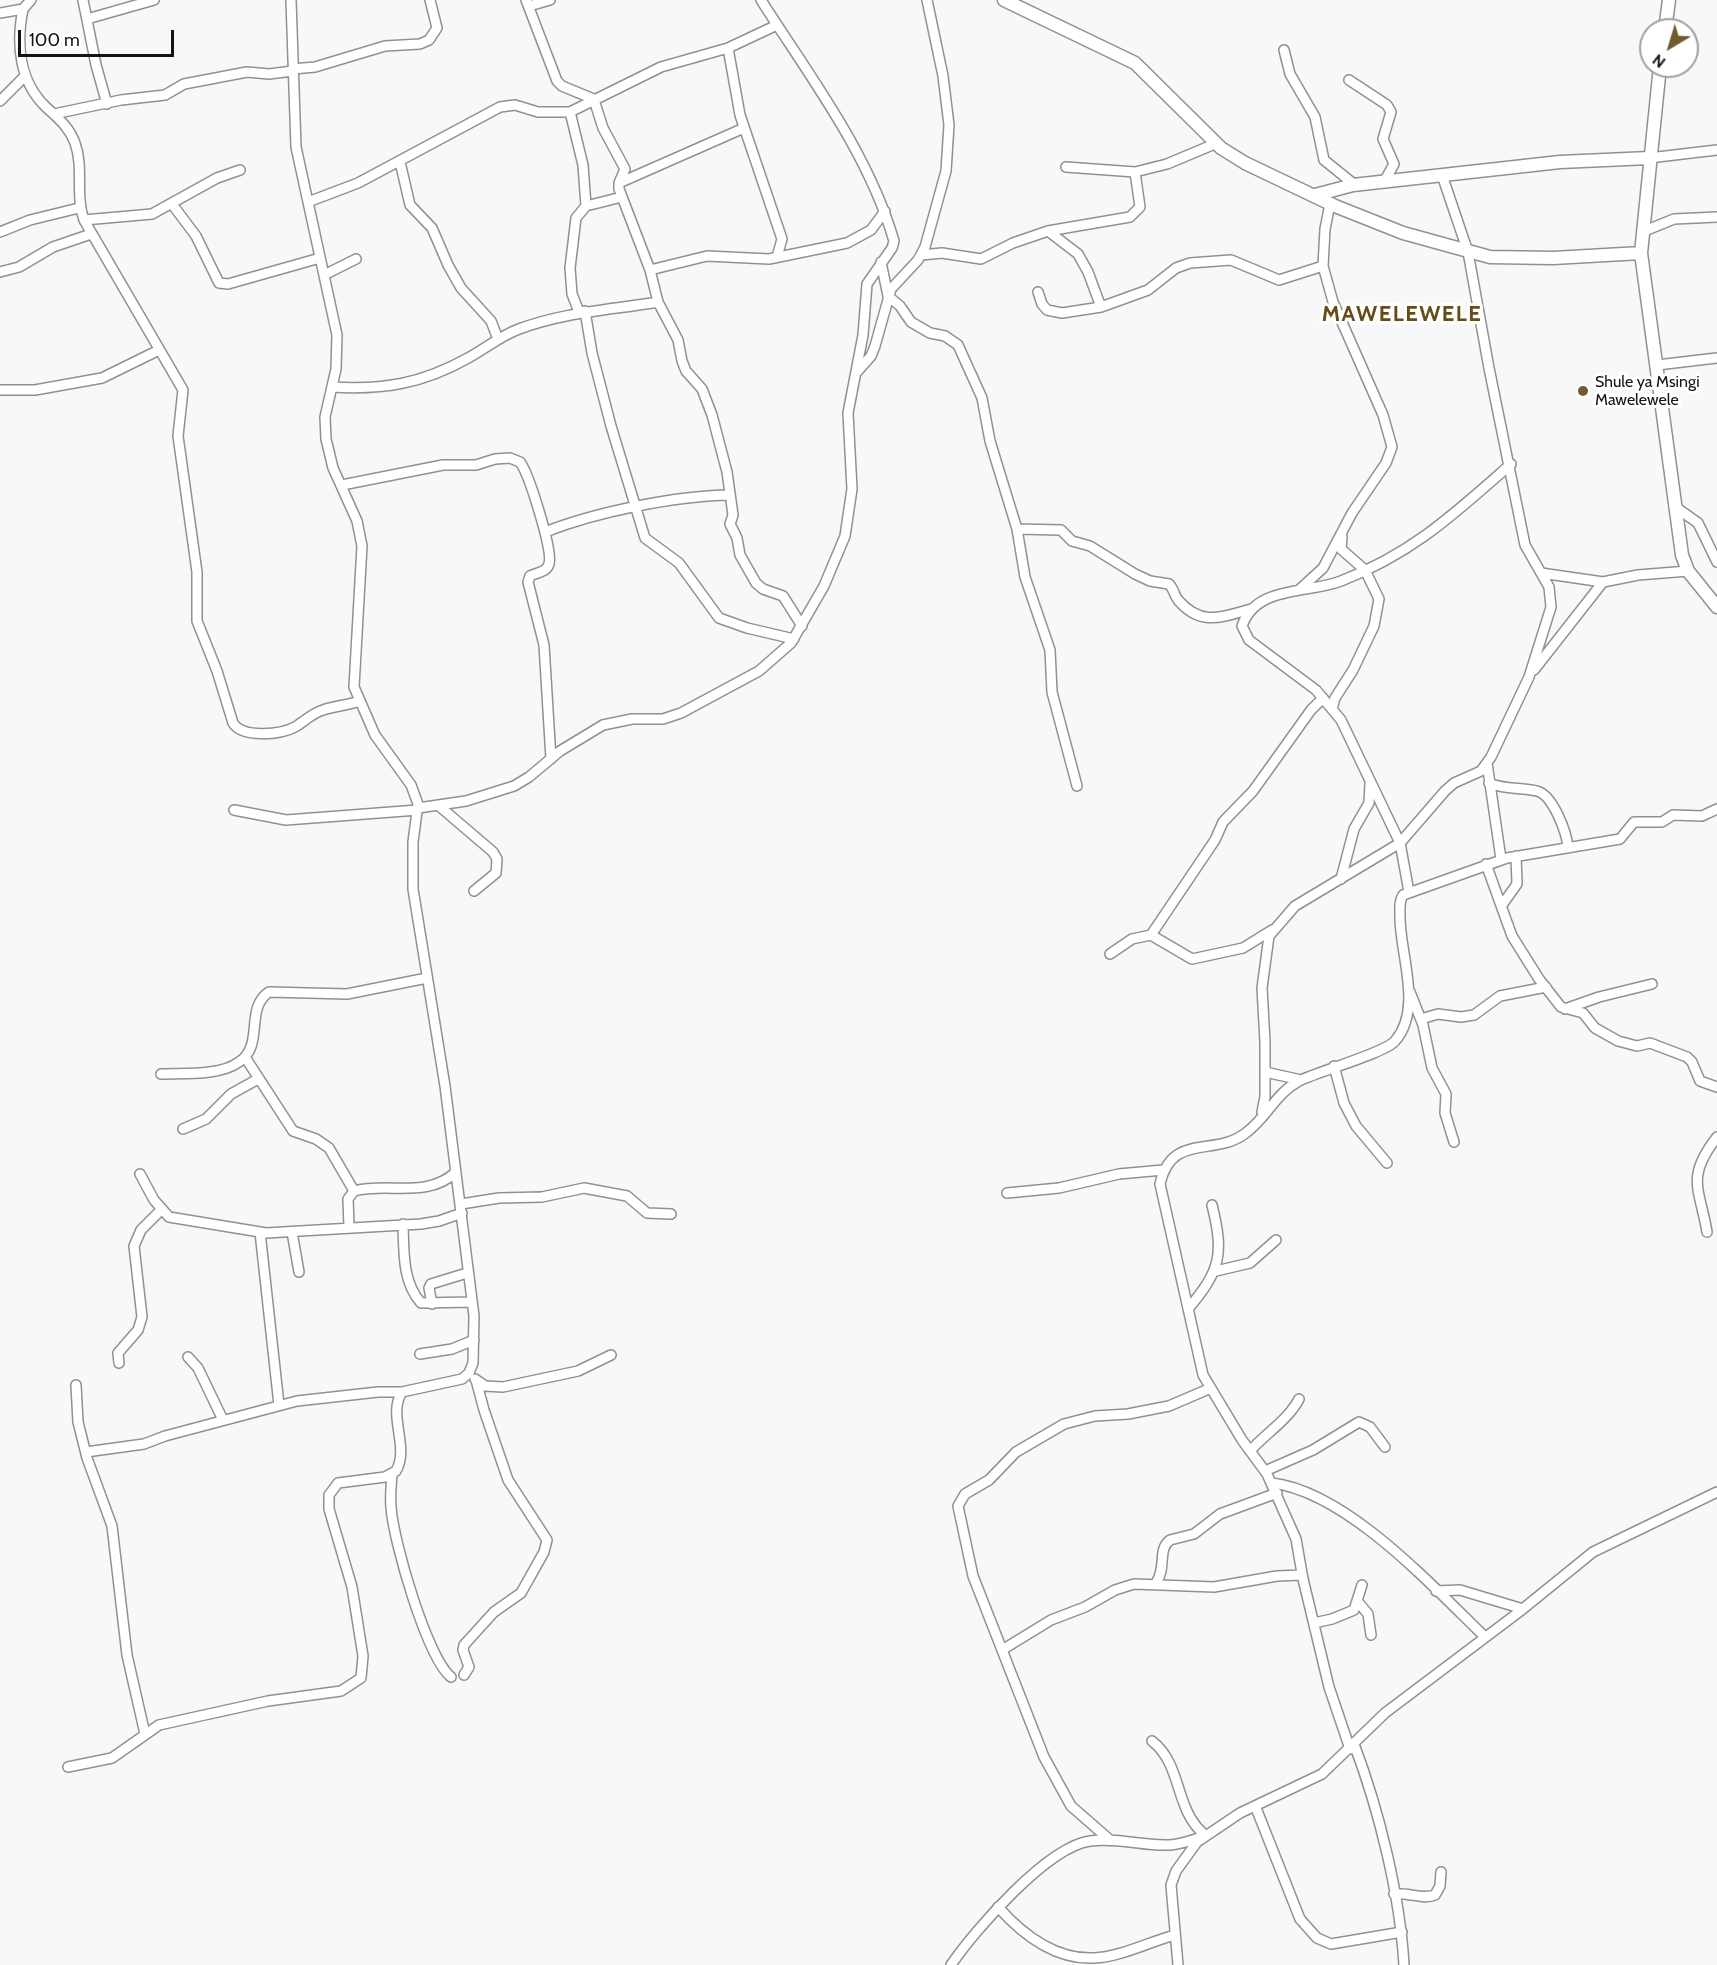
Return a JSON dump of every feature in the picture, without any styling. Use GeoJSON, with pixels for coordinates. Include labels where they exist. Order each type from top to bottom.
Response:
{"type":"FeatureCollection","features":[{"type":"Feature","properties":{"kind":"street"},"geometry":{"type":"LineString","coordinates":[[0,13],[31,0]]}},
{"type":"Feature","properties":{"kind":"street"},"geometry":{"type":"LineString","coordinates":[[83,0],[108,104]]}},
{"type":"Feature","properties":{"kind":"street"},"geometry":{"type":"LineString","coordinates":[[86,1452],[144,1444],[165,1436],[279,1405],[325,1396],[402,1392],[462,1379],[469,1373],[473,1363],[472,1302],[467,1273],[462,1209],[413,889],[413,842],[418,809],[411,785],[375,735],[354,687],[353,669],[361,596],[362,546],[354,514],[329,456],[326,439],[326,417],[336,369],[336,335],[296,147],[291,0]]}},
{"type":"Feature","properties":{"kind":"street"},"geometry":{"type":"LineString","coordinates":[[54,114],[165,95],[184,84],[248,72],[269,74],[323,65],[385,46],[420,44],[429,40],[437,28],[430,0]]}},
{"type":"Feature","properties":{"kind":"street"},"geometry":{"type":"LineString","coordinates":[[550,0],[527,3],[557,81],[562,87],[595,100]]}},
{"type":"Feature","properties":{"kind":"street"},"geometry":{"type":"LineString","coordinates":[[234,810],[286,820],[418,809],[466,801],[504,790],[529,777],[551,759],[603,725],[632,719],[663,719],[681,712],[759,671],[794,639],[824,586],[845,536],[852,489],[848,413],[856,373],[867,284],[894,245],[885,211],[825,95],[761,0]]}},
{"type":"Feature","properties":{"kind":"street"},"geometry":{"type":"LineString","coordinates":[[856,373],[871,356],[876,346],[888,296],[896,282],[921,255],[932,231],[949,151],[943,76],[927,0]]}},
{"type":"Feature","properties":{"kind":"street"},"geometry":{"type":"LineString","coordinates":[[1004,0],[1135,63],[1217,143],[1245,163],[1330,204],[1403,233],[1490,257],[1521,258],[1641,253]]}},
{"type":"Feature","properties":{"kind":"street"},"geometry":{"type":"LineString","coordinates":[[1667,18],[1670,0]]}},
{"type":"Feature","properties":{"kind":"street"},"geometry":{"type":"LineString","coordinates":[[87,19],[150,1]]}},
{"type":"Feature","properties":{"kind":"street"},"geometry":{"type":"LineString","coordinates":[[19,6],[19,40],[25,76],[37,98],[70,132],[76,146],[79,208],[84,220],[183,390],[178,436],[197,572],[197,621],[217,671],[233,723],[238,730],[248,733],[281,732],[295,727],[321,710],[360,701]]}},
{"type":"Feature","properties":{"kind":"street"},"geometry":{"type":"LineString","coordinates":[[308,202],[358,183],[500,107],[515,105],[538,112],[570,112],[661,67],[728,48],[777,25]]}},
{"type":"Feature","properties":{"kind":"street"},"geometry":{"type":"LineString","coordinates":[[728,48],[744,128],[782,239],[777,257]]}},
{"type":"Feature","properties":{"kind":"street"},"geometry":{"type":"LineString","coordinates":[[1284,50],[1290,74],[1315,117],[1324,160],[1354,185]]}},
{"type":"Feature","properties":{"kind":"street"},"geometry":{"type":"LineString","coordinates":[[0,101],[25,76]]}},
{"type":"Feature","properties":{"kind":"street"},"geometry":{"type":"LineString","coordinates":[[1659,78],[1641,253],[1682,555],[1688,571],[1717,607]]}},
{"type":"Feature","properties":{"kind":"street"},"geometry":{"type":"LineString","coordinates":[[1350,80],[1387,105],[1391,112],[1383,139],[1394,164],[1384,182]]}},
{"type":"Feature","properties":{"kind":"street"},"geometry":{"type":"LineString","coordinates":[[595,100],[603,128],[625,169],[619,183],[622,197],[650,270],[658,302],[675,334],[686,371],[702,389],[712,415],[727,472],[733,515],[730,523],[737,538],[741,558],[760,587],[777,593],[788,602],[802,626]]}},
{"type":"Feature","properties":{"kind":"street"},"geometry":{"type":"LineString","coordinates":[[570,112],[583,165],[586,206]]}},
{"type":"Feature","properties":{"kind":"street"},"geometry":{"type":"LineString","coordinates":[[619,183],[744,128]]}},
{"type":"Feature","properties":{"kind":"street"},"geometry":{"type":"LineString","coordinates":[[1066,167],[1135,172],[1167,164],[1217,143]]}},
{"type":"Feature","properties":{"kind":"street"},"geometry":{"type":"LineString","coordinates":[[1315,195],[1354,185],[1560,162],[1649,158],[1717,150]]}},
{"type":"Feature","properties":{"kind":"street"},"geometry":{"type":"LineString","coordinates":[[400,162],[410,205],[432,228],[447,265],[461,288],[491,321],[498,339]]}},
{"type":"Feature","properties":{"kind":"street"},"geometry":{"type":"LineString","coordinates":[[84,220],[141,217],[172,204],[217,178],[240,170]]}},
{"type":"Feature","properties":{"kind":"street"},"geometry":{"type":"LineString","coordinates":[[921,255],[942,254],[981,259],[1013,243],[1048,231],[1136,214],[1140,207],[1135,172]]}},
{"type":"Feature","properties":{"kind":"street"},"geometry":{"type":"LineString","coordinates":[[1262,1116],[1265,1097],[1263,967],[1268,939],[1295,906],[1400,843],[1445,791],[1454,783],[1475,776],[1487,763],[1529,677],[1551,607],[1549,587],[1525,545],[1468,252],[1442,176]]}},
{"type":"Feature","properties":{"kind":"street"},"geometry":{"type":"LineString","coordinates":[[622,197],[586,206],[576,218],[570,268],[572,294],[582,312],[610,426],[645,538],[679,563],[719,618],[747,628],[794,639]]}},
{"type":"Feature","properties":{"kind":"street"},"geometry":{"type":"LineString","coordinates":[[172,204],[196,236],[219,283],[228,284],[320,258]]}},
{"type":"Feature","properties":{"kind":"street"},"geometry":{"type":"LineString","coordinates":[[1299,590],[1323,568],[1352,513],[1386,463],[1392,447],[1383,416],[1333,303],[1323,266],[1325,229],[1330,204]]}},
{"type":"Feature","properties":{"kind":"street"},"geometry":{"type":"LineString","coordinates":[[0,232],[79,208]]}},
{"type":"Feature","properties":{"kind":"street"},"geometry":{"type":"LineString","coordinates":[[650,270],[707,256],[760,259],[853,241],[871,230],[885,211]]}},
{"type":"Feature","properties":{"kind":"street"},"geometry":{"type":"LineString","coordinates":[[1642,232],[1666,221],[1717,217]]}},
{"type":"Feature","properties":{"kind":"street"},"geometry":{"type":"LineString","coordinates":[[1048,231],[1078,254],[1088,272],[1101,307]]}},
{"type":"Feature","properties":{"kind":"street"},"geometry":{"type":"LineString","coordinates":[[0,272],[19,267],[53,247],[91,234]]}},
{"type":"Feature","properties":{"kind":"street"},"geometry":{"type":"LineString","coordinates":[[324,275],[356,259]]}},
{"type":"Feature","properties":{"kind":"street"},"geometry":{"type":"LineString","coordinates":[[1038,292],[1042,304],[1055,314],[1101,307],[1148,291],[1176,268],[1190,263],[1232,260],[1279,280],[1323,266]]}},
{"type":"Feature","properties":{"kind":"street"},"geometry":{"type":"LineString","coordinates":[[881,262],[888,296],[900,306],[911,322],[930,333],[945,336],[957,345],[987,415],[990,441],[1017,528],[1025,578],[1050,650],[1052,692],[1077,786]]}},
{"type":"Feature","properties":{"kind":"street"},"geometry":{"type":"LineString","coordinates":[[332,387],[381,388],[404,384],[448,369],[520,328],[582,312],[658,302]]}},
{"type":"Feature","properties":{"kind":"street"},"geometry":{"type":"LineString","coordinates":[[0,390],[35,390],[102,378],[140,362],[159,350]]}},
{"type":"Feature","properties":{"kind":"street"},"geometry":{"type":"LineString","coordinates":[[1657,365],[1717,358]]}},
{"type":"Feature","properties":{"kind":"street"},"geometry":{"type":"LineString","coordinates":[[342,485],[443,465],[476,465],[495,459],[515,458],[524,467],[550,549],[548,566],[545,570],[530,576],[528,582],[544,645],[551,759]]}},
{"type":"Feature","properties":{"kind":"street"},"geometry":{"type":"LineString","coordinates":[[1408,892],[1400,843],[1341,720],[1323,698],[1287,666],[1248,640],[1242,626],[1254,609],[1268,597],[1320,588],[1390,560],[1438,528],[1511,464]]}},
{"type":"Feature","properties":{"kind":"street"},"geometry":{"type":"LineString","coordinates":[[545,532],[591,516],[694,497],[729,495]]}},
{"type":"Feature","properties":{"kind":"street"},"geometry":{"type":"LineString","coordinates":[[1674,506],[1698,523],[1717,562]]}},
{"type":"Feature","properties":{"kind":"street"},"geometry":{"type":"LineString","coordinates":[[1017,528],[1061,530],[1072,541],[1096,549],[1135,574],[1150,581],[1169,584],[1178,600],[1196,616],[1220,618],[1254,609]]}},
{"type":"Feature","properties":{"kind":"street"},"geometry":{"type":"LineString","coordinates":[[1332,710],[1335,698],[1353,670],[1377,613],[1378,593],[1365,570],[1341,549],[1342,535]]}},
{"type":"Feature","properties":{"kind":"street"},"geometry":{"type":"LineString","coordinates":[[1541,573],[1603,582],[1638,575],[1688,571]]}},
{"type":"Feature","properties":{"kind":"street"},"geometry":{"type":"LineString","coordinates":[[1529,677],[1603,582]]}},
{"type":"Feature","properties":{"kind":"street"},"geometry":{"type":"LineString","coordinates":[[1151,936],[1215,840],[1223,822],[1253,791],[1311,710],[1323,698]]}},
{"type":"Feature","properties":{"kind":"street"},"geometry":{"type":"LineString","coordinates":[[1487,763],[1501,860]]}},
{"type":"Feature","properties":{"kind":"street"},"geometry":{"type":"LineString","coordinates":[[1341,879],[1354,829],[1369,803],[1370,780]]}},
{"type":"Feature","properties":{"kind":"street"},"geometry":{"type":"LineString","coordinates":[[1489,783],[1500,788],[1535,790],[1544,794],[1565,827],[1568,848]]}},
{"type":"Feature","properties":{"kind":"street"},"geometry":{"type":"LineString","coordinates":[[438,805],[493,852],[497,859],[496,873],[474,891]]}},
{"type":"Feature","properties":{"kind":"street"},"geometry":{"type":"LineString","coordinates":[[1454,1142],[1445,1113],[1446,1094],[1432,1068],[1421,1019],[1409,989],[1400,939],[1400,898],[1408,892],[1486,864],[1516,856],[1620,839],[1634,822],[1662,822],[1673,816],[1702,816],[1717,809]]}},
{"type":"Feature","properties":{"kind":"street"},"geometry":{"type":"LineString","coordinates":[[1502,904],[1517,884],[1516,856]]}},
{"type":"Feature","properties":{"kind":"street"},"geometry":{"type":"LineString","coordinates":[[1486,864],[1512,936],[1546,987],[1565,1009],[1583,1014],[1595,1028],[1618,1041],[1637,1046],[1650,1043],[1663,1050],[1682,1054],[1692,1062],[1700,1081],[1717,1087]]}},
{"type":"Feature","properties":{"kind":"street"},"geometry":{"type":"LineString","coordinates":[[1110,954],[1125,942],[1151,936],[1192,959],[1243,948],[1276,927]]}},
{"type":"Feature","properties":{"kind":"street"},"geometry":{"type":"LineString","coordinates":[[161,1074],[211,1071],[230,1067],[245,1057],[254,1038],[255,1008],[261,998],[269,992],[347,994],[428,978]]}},
{"type":"Feature","properties":{"kind":"street"},"geometry":{"type":"LineString","coordinates":[[1565,1009],[1599,997],[1652,984]]}},
{"type":"Feature","properties":{"kind":"street"},"geometry":{"type":"LineString","coordinates":[[1421,1019],[1438,1014],[1461,1017],[1474,1015],[1500,996],[1546,987]]}},
{"type":"Feature","properties":{"kind":"street"},"geometry":{"type":"LineString","coordinates":[[1404,1965],[1402,1932],[1366,1775],[1329,1687],[1302,1575],[1296,1539],[1272,1483],[1203,1375],[1160,1184],[1163,1170],[1178,1154],[1246,1133],[1281,1093],[1301,1080],[1394,1043],[1404,1028],[1409,989]]}},
{"type":"Feature","properties":{"kind":"street"},"geometry":{"type":"LineString","coordinates":[[245,1057],[293,1131],[316,1138],[328,1148],[354,1191]]}},
{"type":"Feature","properties":{"kind":"street"},"geometry":{"type":"LineString","coordinates":[[1334,1066],[1344,1103],[1356,1126],[1387,1164]]}},
{"type":"Feature","properties":{"kind":"street"},"geometry":{"type":"LineString","coordinates":[[1265,1072],[1301,1080]]}},
{"type":"Feature","properties":{"kind":"street"},"geometry":{"type":"LineString","coordinates":[[183,1129],[206,1119],[231,1094],[258,1079]]}},
{"type":"Feature","properties":{"kind":"street"},"geometry":{"type":"LineString","coordinates":[[1707,1232],[1695,1186],[1696,1175],[1717,1137]]}},
{"type":"Feature","properties":{"kind":"street"},"geometry":{"type":"LineString","coordinates":[[1006,1193],[1059,1188],[1119,1174],[1163,1170]]}},
{"type":"Feature","properties":{"kind":"street"},"geometry":{"type":"LineString","coordinates":[[349,1227],[348,1199],[354,1191],[421,1187],[444,1181],[456,1172]]}},
{"type":"Feature","properties":{"kind":"street"},"geometry":{"type":"LineString","coordinates":[[140,1174],[160,1210],[169,1218],[260,1232],[292,1232],[439,1221],[462,1209],[499,1198],[542,1197],[584,1188],[627,1196],[642,1212],[671,1214]]}},
{"type":"Feature","properties":{"kind":"street"},"geometry":{"type":"LineString","coordinates":[[1188,1309],[1206,1288],[1216,1271],[1220,1253],[1212,1205]]}},
{"type":"Feature","properties":{"kind":"street"},"geometry":{"type":"LineString","coordinates":[[119,1363],[118,1353],[138,1330],[142,1317],[134,1246],[141,1230],[160,1210]]}},
{"type":"Feature","properties":{"kind":"street"},"geometry":{"type":"LineString","coordinates":[[403,1224],[410,1287],[421,1303],[472,1302]]}},
{"type":"Feature","properties":{"kind":"street"},"geometry":{"type":"LineString","coordinates":[[260,1232],[279,1405]]}},
{"type":"Feature","properties":{"kind":"street"},"geometry":{"type":"LineString","coordinates":[[292,1232],[298,1272]]}},
{"type":"Feature","properties":{"kind":"street"},"geometry":{"type":"LineString","coordinates":[[1216,1271],[1245,1266],[1276,1240]]}},
{"type":"Feature","properties":{"kind":"street"},"geometry":{"type":"LineString","coordinates":[[432,1304],[429,1288],[431,1284],[467,1273]]}},
{"type":"Feature","properties":{"kind":"street"},"geometry":{"type":"LineString","coordinates":[[420,1354],[452,1349],[474,1340]]}},
{"type":"Feature","properties":{"kind":"street"},"geometry":{"type":"LineString","coordinates":[[469,1373],[485,1386],[503,1387],[578,1371],[611,1355]]}},
{"type":"Feature","properties":{"kind":"street"},"geometry":{"type":"LineString","coordinates":[[188,1357],[198,1368],[224,1420]]}},
{"type":"Feature","properties":{"kind":"street"},"geometry":{"type":"LineString","coordinates":[[464,1675],[469,1667],[463,1650],[464,1645],[494,1612],[521,1593],[540,1559],[547,1540],[508,1480],[484,1410],[477,1380]]}},
{"type":"Feature","properties":{"kind":"street"},"geometry":{"type":"LineString","coordinates":[[76,1385],[78,1422],[92,1476],[112,1526],[127,1655],[146,1734]]}},
{"type":"Feature","properties":{"kind":"street"},"geometry":{"type":"LineString","coordinates":[[1110,1840],[1071,1806],[1056,1781],[973,1576],[959,1514],[960,1499],[989,1480],[1016,1452],[1064,1424],[1095,1416],[1128,1414],[1161,1408],[1211,1388]]}},
{"type":"Feature","properties":{"kind":"street"},"geometry":{"type":"LineString","coordinates":[[402,1392],[398,1402],[402,1456],[398,1468],[392,1475],[391,1508],[398,1548],[432,1647],[442,1668],[451,1677]]}},
{"type":"Feature","properties":{"kind":"street"},"geometry":{"type":"LineString","coordinates":[[1250,1451],[1267,1432],[1292,1412],[1299,1399]]}},
{"type":"Feature","properties":{"kind":"street"},"geometry":{"type":"LineString","coordinates":[[1265,1471],[1304,1455],[1359,1422],[1370,1428],[1385,1447]]}},
{"type":"Feature","properties":{"kind":"street"},"geometry":{"type":"LineString","coordinates":[[68,1767],[112,1758],[159,1725],[268,1701],[341,1691],[360,1678],[363,1656],[354,1596],[329,1509],[329,1495],[338,1483],[392,1475]]}},
{"type":"Feature","properties":{"kind":"street"},"geometry":{"type":"LineString","coordinates":[[1272,1483],[1307,1492],[1352,1516],[1485,1637]]}},
{"type":"Feature","properties":{"kind":"street"},"geometry":{"type":"LineString","coordinates":[[1178,1965],[1171,1894],[1173,1876],[1190,1849],[1203,1836],[1240,1814],[1322,1774],[1392,1707],[1523,1609],[1593,1552],[1717,1492]]}},
{"type":"Feature","properties":{"kind":"street"},"geometry":{"type":"LineString","coordinates":[[1156,1584],[1163,1571],[1162,1549],[1170,1539],[1194,1534],[1220,1514],[1276,1493]]}},
{"type":"Feature","properties":{"kind":"street"},"geometry":{"type":"LineString","coordinates":[[1002,1650],[1051,1620],[1085,1607],[1115,1590],[1134,1584],[1214,1587],[1277,1576],[1302,1575]]}},
{"type":"Feature","properties":{"kind":"street"},"geometry":{"type":"LineString","coordinates":[[1314,1623],[1350,1612],[1358,1602],[1362,1585]]}},
{"type":"Feature","properties":{"kind":"street"},"geometry":{"type":"LineString","coordinates":[[1436,1591],[1460,1590],[1523,1609]]}},
{"type":"Feature","properties":{"kind":"street"},"geometry":{"type":"LineString","coordinates":[[1358,1602],[1368,1614],[1371,1635]]}},
{"type":"Feature","properties":{"kind":"street"},"geometry":{"type":"LineString","coordinates":[[1152,1741],[1166,1753],[1188,1819],[1203,1836]]}},
{"type":"Feature","properties":{"kind":"street"},"geometry":{"type":"LineString","coordinates":[[1256,1808],[1300,1919],[1317,1938],[1331,1944],[1402,1932]]}},
{"type":"Feature","properties":{"kind":"street"},"geometry":{"type":"LineString","coordinates":[[951,1965],[998,1907],[1056,1856],[1078,1844],[1110,1840],[1170,1845],[1203,1836]]}},
{"type":"Feature","properties":{"kind":"street"},"geometry":{"type":"LineString","coordinates":[[1394,1894],[1424,1897],[1435,1895],[1440,1886],[1441,1872]]}},
{"type":"Feature","properties":{"kind":"street"},"geometry":{"type":"LineString","coordinates":[[998,1907],[1028,1937],[1054,1951],[1077,1957],[1096,1958],[1175,1935]]}},
{"type":"Feature","properties":{"kind":"place","name":"Shule ya Msingi Mawelewele"},"geometry":{"type":"Point","coordinates":[1583,391]}},
{"type":"Feature","properties":{"kind":"district","name":"MAWELEWELE"},"geometry":{"type":"Point","coordinates":[1402,315]}}]}
